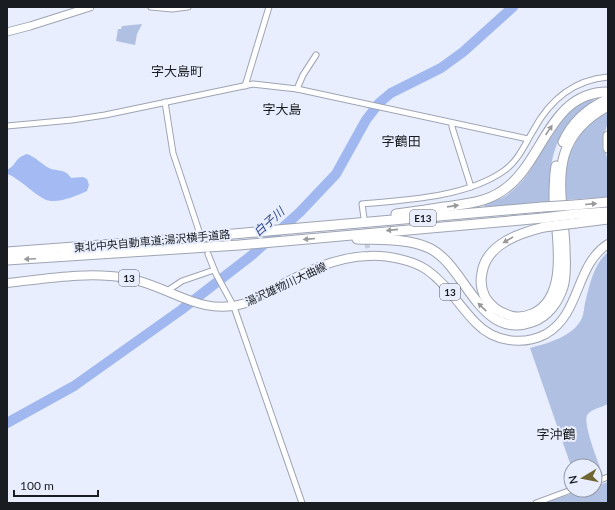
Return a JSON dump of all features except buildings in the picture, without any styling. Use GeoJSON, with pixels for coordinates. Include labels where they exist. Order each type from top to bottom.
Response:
{"type":"FeatureCollection","features":[{"type":"Feature","properties":{"kind":"highway"},"geometry":{"type":"LineString","coordinates":[[318,226],[475,203],[492,197],[516,180],[530,162],[549,128],[564,110],[578,99],[588,94],[608,92]]}},
{"type":"Feature","properties":{"kind":"highway"},"geometry":{"type":"LineString","coordinates":[[608,99],[594,105],[574,124],[566,136],[560,150],[554,178],[554,198],[558,258],[557,278],[555,289],[545,306],[530,315],[515,317],[500,313],[488,301],[481,286],[482,268],[487,258],[499,246],[511,238],[544,227],[576,214],[608,219]]}},
{"type":"Feature","properties":{"kind":"highway"},"geometry":{"type":"LineString","coordinates":[[324,237],[401,241],[428,248],[440,255],[449,264],[477,303],[497,320],[517,325],[534,321],[551,310],[563,287],[566,268],[561,197],[561,170],[565,153],[570,139],[584,123],[597,112],[608,106]]}},
{"type":"Feature","properties":{"kind":"highway"},"geometry":{"type":"LineString","coordinates":[[608,136],[608,148]]}},
{"type":"Feature","properties":{"kind":"highway","name":"東北中央自動車道;湯沢横手道路"},"geometry":{"type":"LineString","coordinates":[[7,252],[542,208],[576,214],[608,202]]}},
{"type":"Feature","properties":{"kind":"highway","name":"東北中央自動車道;湯沢横手道路"},"geometry":{"type":"LineString","coordinates":[[7,260],[238,245],[608,212]]}},
{"type":"Feature","properties":{"kind":"main road","name":"湯沢雄物川大曲線"},"geometry":{"type":"LineString","coordinates":[[7,283],[107,275],[142,281],[205,306],[225,308],[246,303],[321,266],[369,253],[412,262],[426,269],[441,280],[477,324],[500,339],[524,341],[546,334],[563,320],[570,308],[589,263],[600,249],[608,244]]}},
{"type":"Feature","properties":{"kind":"street"},"geometry":{"type":"LineString","coordinates":[[7,32],[90,7]]}},
{"type":"Feature","properties":{"kind":"street"},"geometry":{"type":"LineString","coordinates":[[151,7],[172,9],[188,7]]}},
{"type":"Feature","properties":{"kind":"street"},"geometry":{"type":"LineString","coordinates":[[245,86],[269,7]]}},
{"type":"Feature","properties":{"kind":"street"},"geometry":{"type":"LineString","coordinates":[[297,89],[303,75],[316,55]]}},
{"type":"Feature","properties":{"kind":"street"},"geometry":{"type":"LineString","coordinates":[[364,218],[362,204],[405,200],[460,190],[493,178],[506,169],[521,152],[542,115],[559,96],[579,84],[608,77]]}},
{"type":"Feature","properties":{"kind":"street"},"geometry":{"type":"LineString","coordinates":[[7,126],[72,120],[106,115],[253,84],[297,89],[528,139]]}},
{"type":"Feature","properties":{"kind":"street"},"geometry":{"type":"LineString","coordinates":[[165,102],[173,152],[199,231]]}},
{"type":"Feature","properties":{"kind":"street"},"geometry":{"type":"LineString","coordinates":[[452,122],[452,127],[471,187]]}},
{"type":"Feature","properties":{"kind":"street"},"geometry":{"type":"LineString","coordinates":[[208,254],[215,272],[234,307],[302,503]]}},
{"type":"Feature","properties":{"kind":"street"},"geometry":{"type":"LineString","coordinates":[[167,291],[182,281],[215,272]]}},
{"type":"Feature","properties":{"kind":"street"},"geometry":{"type":"LineString","coordinates":[[536,503],[563,493]]}},
{"type":"Feature","properties":{"kind":"shaded area"},"geometry":{"type":"Polygon","coordinates":[[[142,24],[137,34],[135,45],[116,41],[118,29],[121,29],[122,26],[142,24]]]}},
{"type":"Feature","properties":{"kind":"shaded area"},"geometry":{"type":"Polygon","coordinates":[[[598,95],[570,123],[559,141],[550,170],[550,202],[485,208],[484,204],[502,198],[524,179],[533,167],[554,129],[563,117],[577,105],[598,95]]]}},
{"type":"Feature","properties":{"kind":"shaded area"},"geometry":{"type":"Polygon","coordinates":[[[608,110],[608,123],[604,134],[604,146],[608,162],[608,197],[565,200],[565,173],[572,149],[587,125],[608,110]]]}},
{"type":"Feature","properties":{"kind":"shaded area"},"geometry":{"type":"Polygon","coordinates":[[[27,154],[49,168],[64,171],[71,178],[83,177],[87,179],[89,185],[87,191],[72,197],[54,201],[49,201],[40,197],[7,174],[7,170],[13,166],[20,157],[27,154]]]}},
{"type":"Feature","properties":{"kind":"shaded area"},"geometry":{"type":"Polygon","coordinates":[[[608,252],[608,404],[592,411],[586,418],[591,443],[597,458],[568,458],[530,348],[566,335],[578,325],[583,316],[585,303],[595,269],[608,252]]]}},
{"type":"Feature","properties":{"kind":"shaded area"},"geometry":{"type":"Polygon","coordinates":[[[608,482],[608,503],[550,503],[549,501],[563,497],[563,498],[603,498],[603,484],[608,482]]]}},
{"type":"Feature","properties":{"kind":"waterway","name":"白子川"},"geometry":{"type":"LineString","coordinates":[[7,423],[74,386],[181,310],[252,255],[300,212],[336,174],[366,120],[379,103],[391,93],[441,68],[463,52],[513,7]]}},
{"type":"Feature","properties":{"kind":"tunnel"},"geometry":{"type":"LineString","coordinates":[[364,221],[368,251]]}},
{"type":"Feature","properties":{"kind":"district","name":"字大島町"},"geometry":{"type":"Point","coordinates":[177,71]}},
{"type":"Feature","properties":{"kind":"district","name":"字大島"},"geometry":{"type":"Point","coordinates":[282,109]}},
{"type":"Feature","properties":{"kind":"district","name":"字鶴田"},"geometry":{"type":"Point","coordinates":[401,141]}},
{"type":"Feature","properties":{"kind":"district","name":"字沖鶴"},"geometry":{"type":"Point","coordinates":[556,434]}}]}
